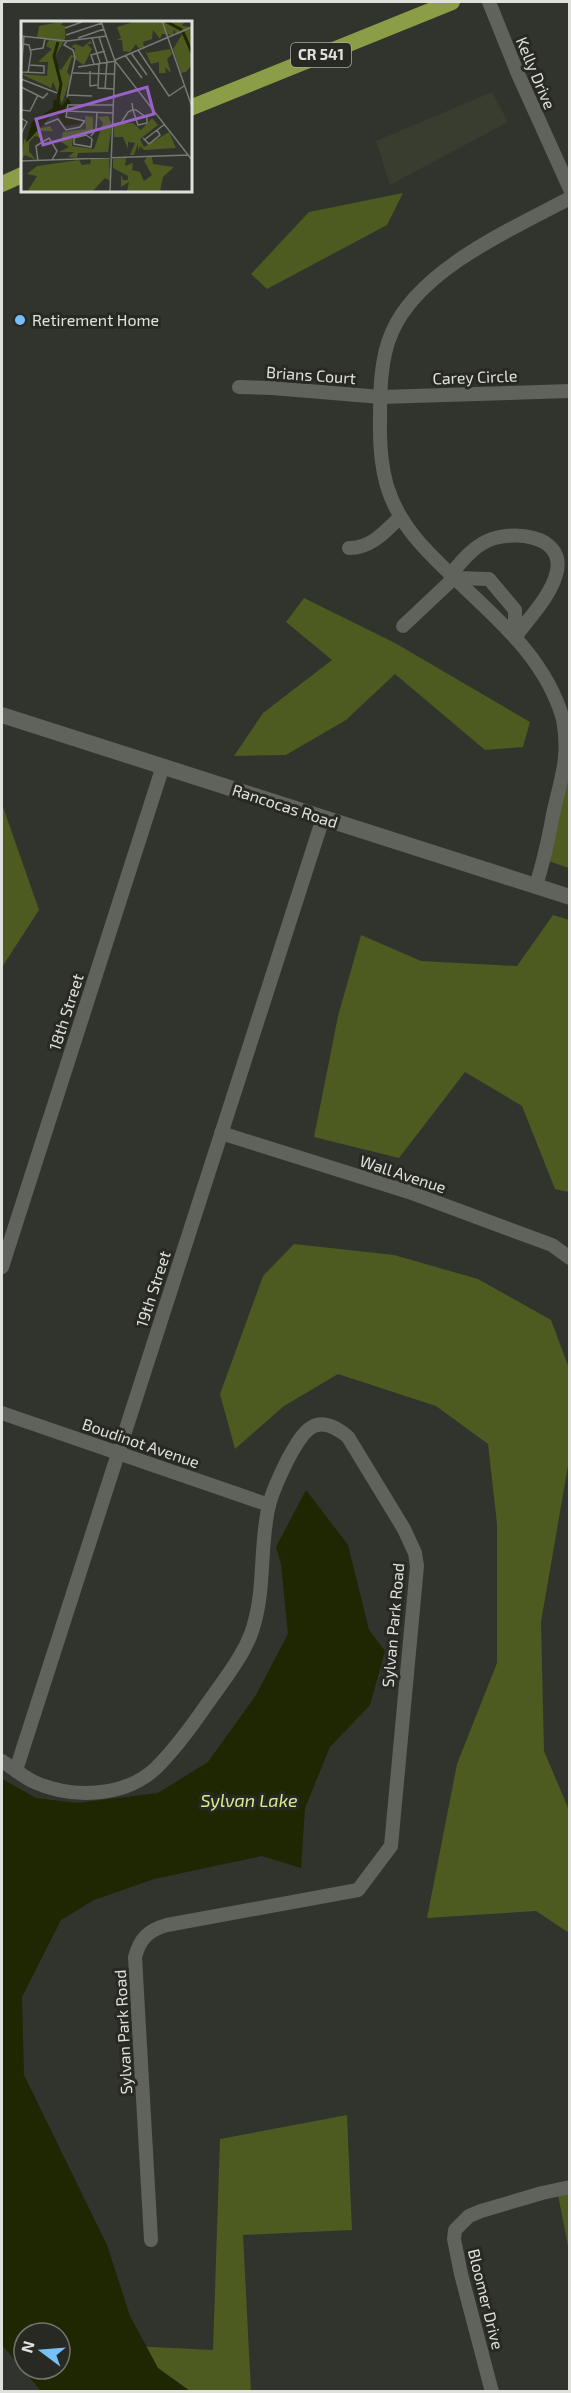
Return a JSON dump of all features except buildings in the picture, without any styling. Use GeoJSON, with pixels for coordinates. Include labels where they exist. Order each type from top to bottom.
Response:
{"type":"FeatureCollection","features":[{"type":"Feature","properties":{"kind":"highway","name":"CR 541"},"geometry":{"type":"LineString","coordinates":[[192,107],[452,2]]}},
{"type":"Feature","properties":{"kind":"highway"},"geometry":{"type":"LineString","coordinates":[[2,184],[21,175]]}},
{"type":"Feature","properties":{"kind":"main road","name":"Rancocas Road"},"geometry":{"type":"LineString","coordinates":[[2,715],[570,897]]}},
{"type":"Feature","properties":{"kind":"street","name":"Kelly Drive"},"geometry":{"type":"LineString","coordinates":[[489,2],[518,74],[570,189]]}},
{"type":"Feature","properties":{"kind":"street"},"geometry":{"type":"LineString","coordinates":[[536,886],[565,776],[567,739],[559,706],[545,677],[515,637],[418,541],[400,517],[388,495],[382,468],[380,427],[382,373],[393,330],[408,306],[438,274],[497,237],[570,198]]}},
{"type":"Feature","properties":{"kind":"street","name":"Brians Court"},"geometry":{"type":"LineString","coordinates":[[239,387],[381,397]]}},
{"type":"Feature","properties":{"kind":"street","name":"Carey Circle"},"geometry":{"type":"LineString","coordinates":[[381,397],[570,391]]}},
{"type":"Feature","properties":{"kind":"street"},"geometry":{"type":"LineString","coordinates":[[349,548],[361,547],[378,538],[400,517]]}},
{"type":"Feature","properties":{"kind":"street"},"geometry":{"type":"LineString","coordinates":[[403,626],[476,548],[492,539],[514,535],[529,536],[550,547],[558,562],[555,578],[548,592],[515,637]]}},
{"type":"Feature","properties":{"kind":"street"},"geometry":{"type":"LineString","coordinates":[[452,576],[489,579],[514,610],[515,637]]}},
{"type":"Feature","properties":{"kind":"street","name":"18th Street"},"geometry":{"type":"LineString","coordinates":[[2,1267],[163,766]]}},
{"type":"Feature","properties":{"kind":"street","name":"19th Street"},"geometry":{"type":"LineString","coordinates":[[16,1770],[323,819]]}},
{"type":"Feature","properties":{"kind":"street","name":"Wall Avenue"},"geometry":{"type":"LineString","coordinates":[[221,1134],[410,1192],[552,1245],[570,1258]]}},
{"type":"Feature","properties":{"kind":"street","name":"Boudinot Avenue"},"geometry":{"type":"LineString","coordinates":[[2,1413],[269,1505]]}},
{"type":"Feature","properties":{"kind":"street","name":"Sylvan Park Road"},"geometry":{"type":"LineString","coordinates":[[2,1761],[42,1785],[69,1791],[93,1792],[125,1786],[155,1769],[200,1715],[232,1668],[252,1632],[260,1595],[269,1505],[280,1474],[302,1434],[312,1426],[328,1424],[338,1428],[355,1447],[404,1529],[415,1553],[417,1580],[391,1846],[358,1890],[167,1924],[145,1935],[138,1946],[135,1957],[151,2240]]}},
{"type":"Feature","properties":{"kind":"street","name":"Bloomer Drive"},"geometry":{"type":"LineString","coordinates":[[492,2391],[461,2274],[454,2239],[455,2230],[469,2216],[481,2211],[570,2187]]}},
{"type":"Feature","properties":{"kind":"shaded area"},"geometry":{"type":"Polygon","coordinates":[[[492,92],[508,122],[390,185],[376,141],[492,92]]]}},
{"type":"Feature","properties":{"kind":"shaded area"},"geometry":{"type":"Polygon","coordinates":[[[403,193],[387,225],[267,289],[251,274],[309,212],[403,193]]]}},
{"type":"Feature","properties":{"kind":"shaded area"},"geometry":{"type":"Polygon","coordinates":[[[304,598],[395,643],[530,722],[523,747],[485,750],[395,674],[346,720],[286,755],[234,756],[263,713],[332,660],[286,622],[304,598]]]}},
{"type":"Feature","properties":{"kind":"shaded area"},"geometry":{"type":"Polygon","coordinates":[[[569,755],[569,868],[545,860],[569,755]]]}},
{"type":"Feature","properties":{"kind":"shaded area"},"geometry":{"type":"Polygon","coordinates":[[[2,804],[39,910],[2,967],[2,804]]]}},
{"type":"Feature","properties":{"kind":"shaded area"},"geometry":{"type":"Polygon","coordinates":[[[553,915],[569,920],[569,1192],[555,1189],[522,1106],[465,1072],[399,1158],[314,1137],[338,1016],[361,935],[421,961],[517,966],[553,915]]]}},
{"type":"Feature","properties":{"kind":"shaded area"},"geometry":{"type":"Polygon","coordinates":[[[294,1244],[394,1255],[478,1279],[551,1320],[569,1368],[570,1454],[541,1622],[544,1751],[569,1810],[569,1933],[536,1911],[427,1918],[457,1764],[497,1663],[497,1524],[488,1444],[436,1406],[338,1374],[284,1406],[235,1449],[220,1394],[263,1276],[294,1244]]]}},
{"type":"Feature","properties":{"kind":"shaded area"},"geometry":{"type":"Polygon","coordinates":[[[347,2115],[352,2230],[243,2235],[251,2391],[177,2391],[133,2346],[213,2350],[220,2139],[347,2115]]]}},
{"type":"Feature","properties":{"kind":"shaded area"},"geometry":{"type":"Polygon","coordinates":[[[569,2187],[569,2251],[557,2190],[569,2187]]]}},
{"type":"Feature","properties":{"kind":"water","name":"Sylvan Lake"},"geometry":{"type":"Polygon","coordinates":[[[306,1490],[348,1545],[369,1630],[385,1651],[370,1705],[330,1747],[305,1808],[301,1868],[262,1856],[154,1879],[94,1900],[61,1920],[22,1997],[24,2075],[107,2245],[130,2316],[158,2368],[190,2391],[41,2391],[33,2381],[72,2381],[72,2321],[12,2321],[12,2357],[2,2345],[2,1779],[36,1798],[77,1803],[158,1793],[208,1762],[256,1695],[288,1634],[281,1564],[276,1547],[306,1490]]]}},
{"type":"Feature","properties":{"kind":"place","name":"Retirement Home"},"geometry":{"type":"Point","coordinates":[20,320]}}]}
